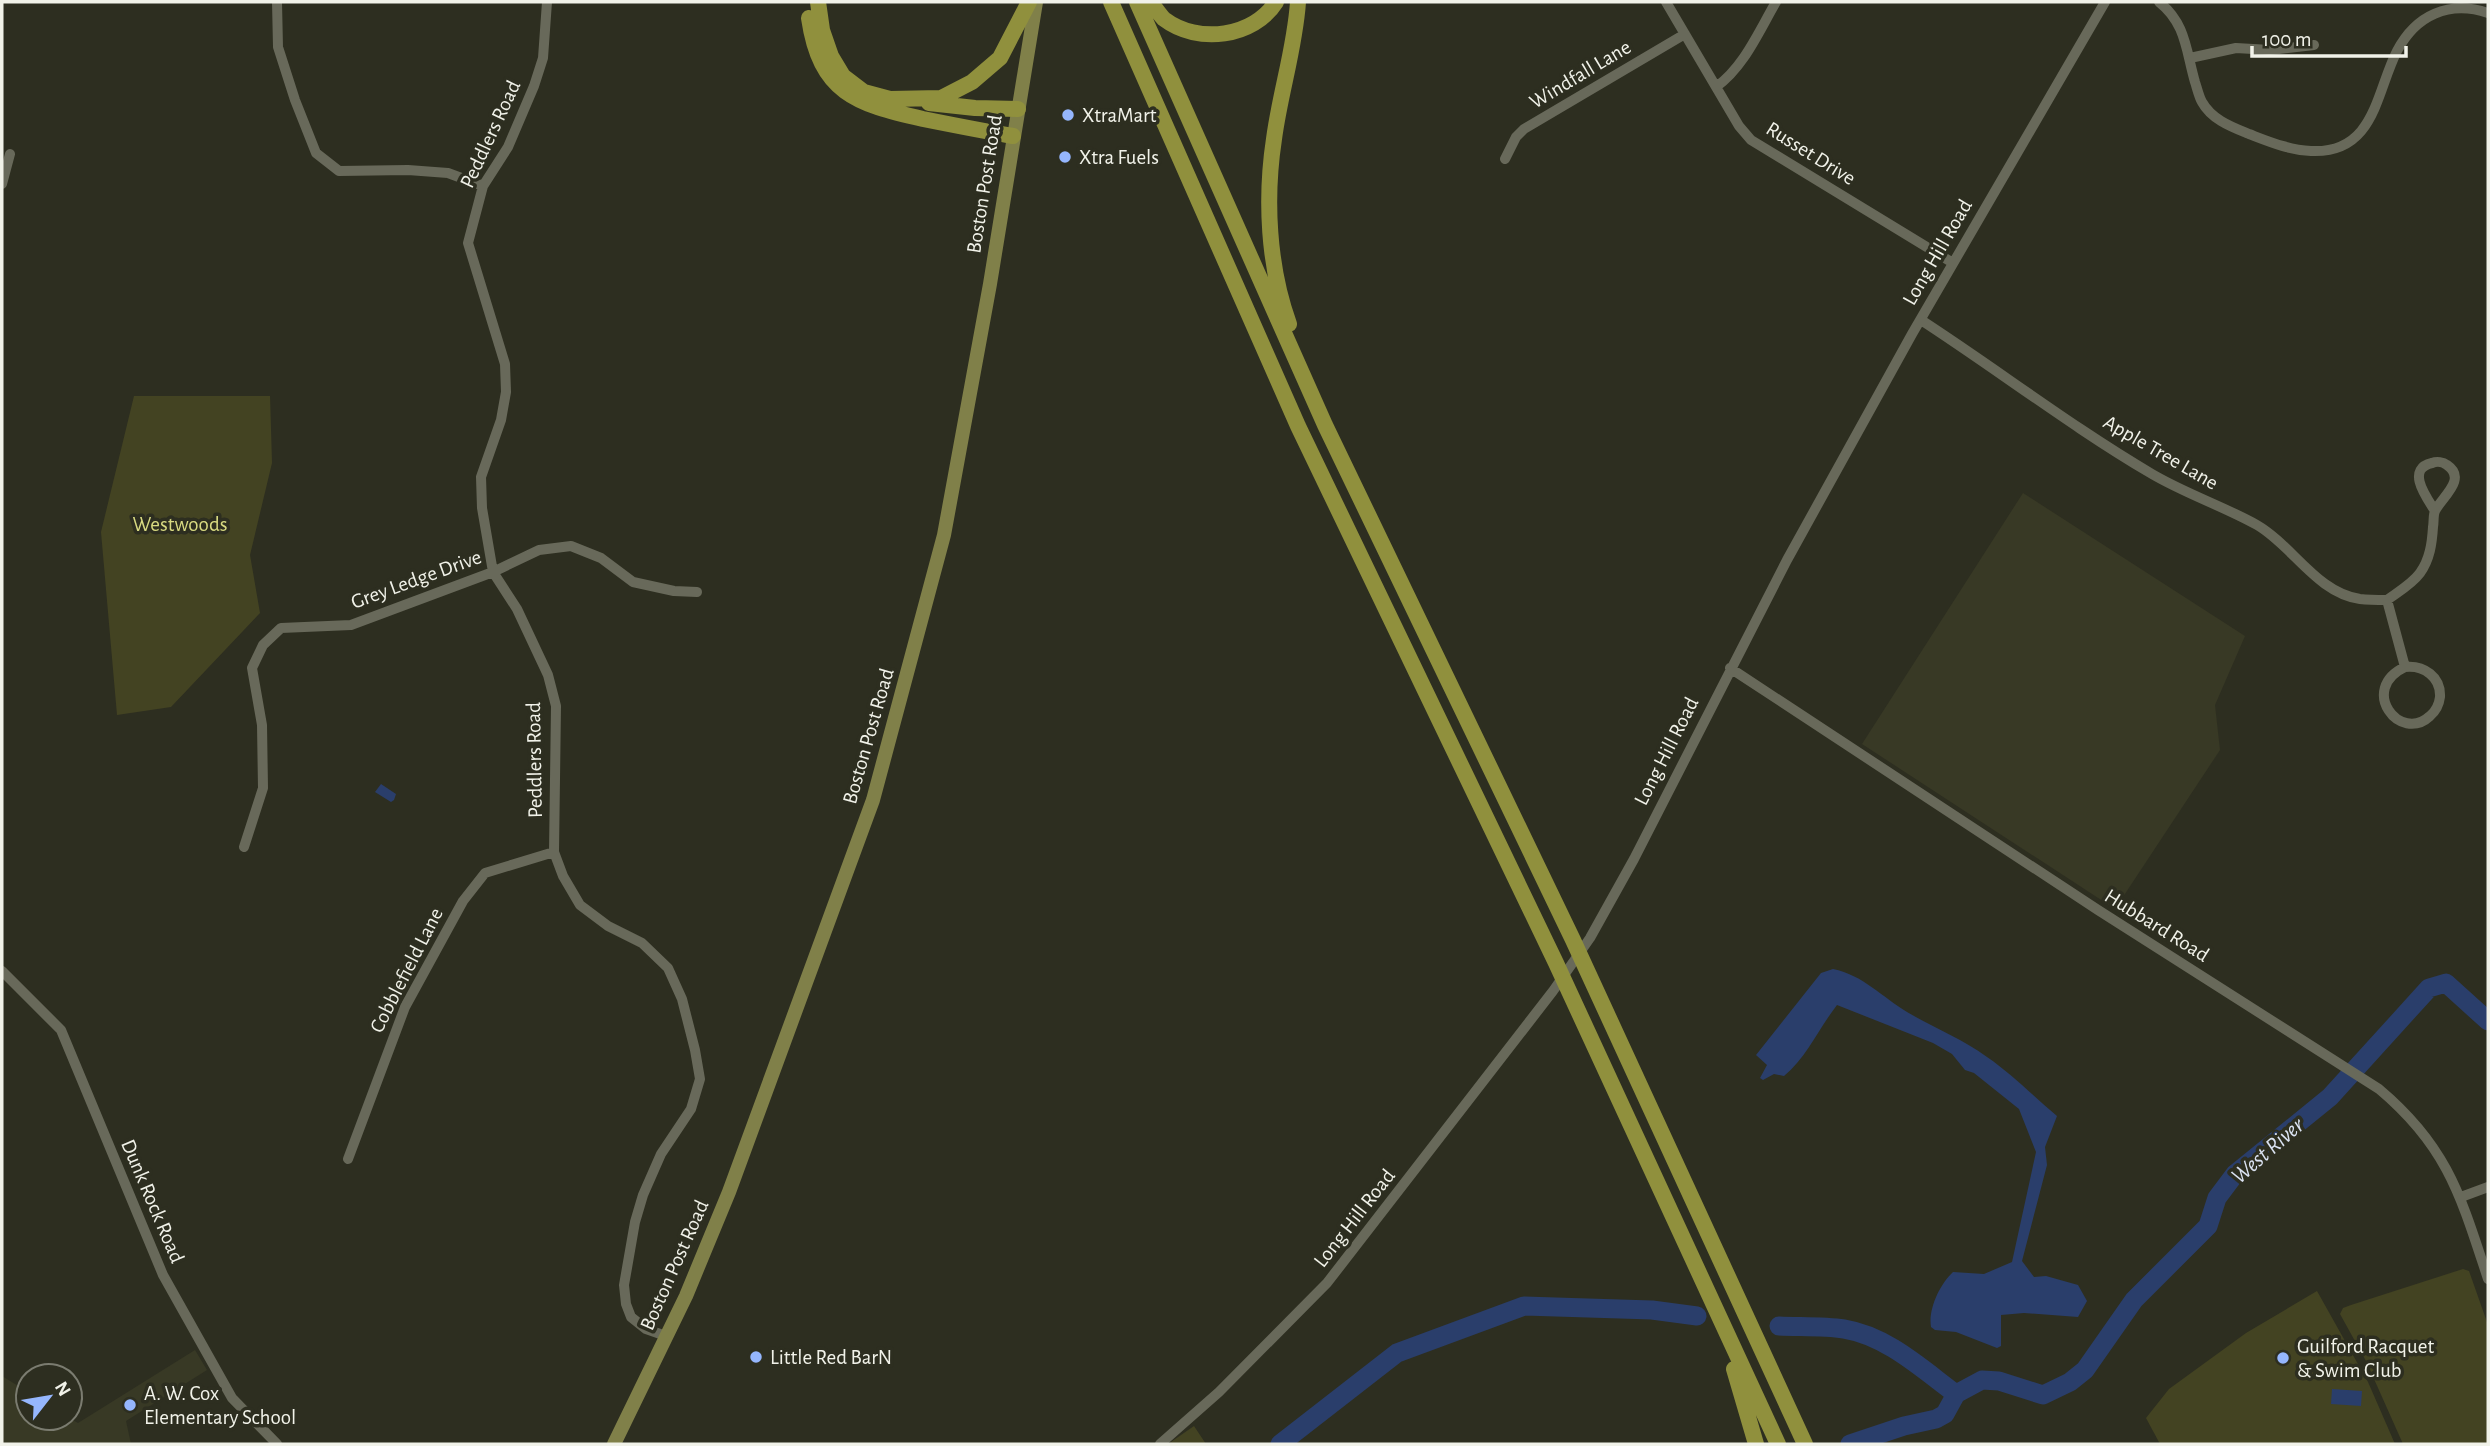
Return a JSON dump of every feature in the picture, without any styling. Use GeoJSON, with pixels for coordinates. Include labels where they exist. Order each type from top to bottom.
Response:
{"type":"FeatureCollection","features":[{"type":"Feature","properties":{"kind":"highway"},"geometry":{"type":"LineString","coordinates":[[807,2],[811,32],[819,60],[834,82],[852,98],[878,109],[1013,136]]}},
{"type":"Feature","properties":{"kind":"highway"},"geometry":{"type":"LineString","coordinates":[[818,2],[822,30],[831,56],[843,76],[864,92],[890,99],[975,108],[1018,109]]}},
{"type":"Feature","properties":{"kind":"highway"},"geometry":{"type":"LineString","coordinates":[[890,99],[941,98],[972,82],[1000,58],[1030,2]]}},
{"type":"Feature","properties":{"kind":"highway"},"geometry":{"type":"LineString","coordinates":[[1111,2],[1298,426],[1556,963],[1778,1444]]}},
{"type":"Feature","properties":{"kind":"highway"},"geometry":{"type":"LineString","coordinates":[[1137,2],[1325,425],[1585,965],[1807,1444]]}},
{"type":"Feature","properties":{"kind":"highway"},"geometry":{"type":"LineString","coordinates":[[1150,2],[1164,19],[1192,33],[1223,34],[1249,27],[1270,12],[1276,2]]}},
{"type":"Feature","properties":{"kind":"highway"},"geometry":{"type":"LineString","coordinates":[[1298,2],[1269,174],[1270,220],[1275,269],[1285,315],[1325,425]]}},
{"type":"Feature","properties":{"kind":"highway"},"geometry":{"type":"LineString","coordinates":[[1695,1265],[1736,1373],[1756,1444]]}},
{"type":"Feature","properties":{"kind":"main road","name":"Boston Post Road"},"geometry":{"type":"LineString","coordinates":[[614,1444],[666,1336],[729,1192],[873,800],[944,536],[990,284],[1036,2]]}},
{"type":"Feature","properties":{"kind":"street"},"geometry":{"type":"LineString","coordinates":[[277,2],[278,47],[316,153],[339,171],[408,170],[448,173],[483,187]]}},
{"type":"Feature","properties":{"kind":"street","name":"Peddlers Road"},"geometry":{"type":"LineString","coordinates":[[547,2],[542,58],[534,86],[508,147],[483,187],[468,243],[505,364],[506,392],[501,420],[481,477],[482,508],[493,572],[517,609],[548,675],[556,706],[554,852],[563,876],[580,905],[608,926],[642,943],[668,968],[682,999],[695,1050],[701,1079],[691,1109],[661,1154],[643,1195],[635,1222],[624,1285],[626,1304],[631,1317],[646,1329],[666,1336]]}},
{"type":"Feature","properties":{"kind":"street","name":"Russet Drive"},"geometry":{"type":"LineString","coordinates":[[1666,2],[1739,126],[1751,140],[1953,263]]}},
{"type":"Feature","properties":{"kind":"street"},"geometry":{"type":"LineString","coordinates":[[1716,87],[1728,79],[1744,57],[1776,2]]}},
{"type":"Feature","properties":{"kind":"street","name":"Long Hill Road"},"geometry":{"type":"LineString","coordinates":[[1160,1444],[1219,1392],[1327,1283],[1553,991],[1590,938],[1793,548],[1953,263],[2105,2]]}},
{"type":"Feature","properties":{"kind":"street"},"geometry":{"type":"LineString","coordinates":[[2159,2],[2172,12],[2182,30],[2201,102],[2214,116],[2227,125],[2292,150],[2315,151],[2336,147],[2366,126],[2376,108],[2397,51],[2418,22],[2438,9],[2451,5],[2477,8],[2488,13]]}},
{"type":"Feature","properties":{"kind":"street","name":"Windfall Lane"},"geometry":{"type":"LineString","coordinates":[[1505,159],[1516,137],[1524,129],[1685,34]]}},
{"type":"Feature","properties":{"kind":"street"},"geometry":{"type":"LineString","coordinates":[[2190,58],[2236,47],[2270,50],[2314,45]]}},
{"type":"Feature","properties":{"kind":"street"},"geometry":{"type":"LineString","coordinates":[[2,184],[10,154]]}},
{"type":"Feature","properties":{"kind":"street","name":"Apple Tree Lane"},"geometry":{"type":"LineString","coordinates":[[1921,320],[1995,368],[2046,407],[2148,472],[2234,513],[2277,538],[2323,583],[2359,599],[2387,600]]}},
{"type":"Feature","properties":{"kind":"street"},"geometry":{"type":"LineString","coordinates":[[2404,667],[2387,600],[2419,574],[2427,561],[2432,544],[2435,511]]}},
{"type":"Feature","properties":{"kind":"street","name":"Grey Ledge Drive"},"geometry":{"type":"LineString","coordinates":[[244,847],[263,788],[262,725],[252,668],[263,645],[281,628],[351,625],[493,572],[539,550],[571,546],[601,558],[633,582],[674,591],[697,592]]}},
{"type":"Feature","properties":{"kind":"street"},"geometry":{"type":"LineString","coordinates":[[2413,666],[2427,671],[2435,678],[2440,689],[2435,712],[2427,719],[2415,723],[2402,722],[2392,716],[2385,706],[2383,695],[2387,681],[2404,667],[2413,666]]}},
{"type":"Feature","properties":{"kind":"street","name":"Hubbard Road"},"geometry":{"type":"LineString","coordinates":[[1730,668],[2098,910],[2379,1089],[2411,1119],[2449,1171],[2461,1197],[2488,1279]]}},
{"type":"Feature","properties":{"kind":"street","name":"Cobblefield Lane"},"geometry":{"type":"LineString","coordinates":[[348,1159],[405,1007],[463,901],[485,873],[554,852]]}},
{"type":"Feature","properties":{"kind":"street","name":"Dunk Rock Road"},"geometry":{"type":"LineString","coordinates":[[2,971],[61,1030],[163,1275],[232,1398],[277,1444]]}},
{"type":"Feature","properties":{"kind":"street"},"geometry":{"type":"LineString","coordinates":[[2461,1197],[2488,1187]]}},
{"type":"Feature","properties":{"kind":"shaded area"},"geometry":{"type":"Polygon","coordinates":[[[2023,493],[2245,636],[2215,705],[2220,750],[2115,909],[1862,744],[2023,493]]]}},
{"type":"Feature","properties":{"kind":"shaded area","name":"A. W. Cox Elementary School"},"geometry":{"type":"Polygon","coordinates":[[[195,1350],[207,1370],[126,1421],[131,1444],[2,1444],[2,1376],[14,1383],[14,1432],[84,1432],[84,1419],[195,1350]]]}},
{"type":"Feature","properties":{"kind":"green space","name":"Westwoods"},"geometry":{"type":"Polygon","coordinates":[[[134,396],[270,396],[272,463],[250,555],[260,613],[171,707],[117,715],[101,532],[134,396]]]}},
{"type":"Feature","properties":{"kind":"green space"},"geometry":{"type":"Polygon","coordinates":[[[2463,1269],[2469,1271],[2488,1325],[2488,1444],[2403,1444],[2366,1361],[2340,1314],[2343,1308],[2351,1305],[2463,1269]]]}},
{"type":"Feature","properties":{"kind":"green space","name":"Guilford Racquet & Swim Club"},"geometry":{"type":"Polygon","coordinates":[[[2317,1291],[2368,1382],[2395,1444],[2160,1444],[2146,1418],[2169,1389],[2246,1333],[2317,1291]]]}},
{"type":"Feature","properties":{"kind":"green space"},"geometry":{"type":"Polygon","coordinates":[[[1194,1426],[1206,1444],[1168,1444],[1194,1426]]]}},
{"type":"Feature","properties":{"kind":"water"},"geometry":{"type":"Polygon","coordinates":[[[381,784],[396,794],[394,800],[391,802],[375,792],[381,784]]]}},
{"type":"Feature","properties":{"kind":"water"},"geometry":{"type":"Polygon","coordinates":[[[1833,969],[1863,981],[1907,1012],[1977,1050],[2057,1116],[2045,1147],[2047,1165],[2022,1261],[2034,1277],[2046,1276],[2078,1285],[2087,1301],[2078,1317],[2024,1313],[2001,1315],[2001,1346],[1997,1348],[1956,1332],[1935,1330],[1931,1327],[1931,1313],[1936,1297],[1953,1272],[1984,1274],[2012,1262],[2036,1152],[2019,1109],[1974,1073],[1965,1070],[1952,1054],[1933,1043],[1837,1005],[1806,1051],[1784,1076],[1774,1074],[1763,1080],[1760,1078],[1767,1065],[1756,1055],[1821,973],[1833,969]]]}},
{"type":"Feature","properties":{"kind":"water"},"geometry":{"type":"Polygon","coordinates":[[[2332,1389],[2362,1391],[2361,1406],[2331,1404],[2332,1389]]]}},
{"type":"Feature","properties":{"kind":"waterway","name":"West River"},"geometry":{"type":"LineString","coordinates":[[1956,1394],[1982,1380],[1999,1381],[2043,1395],[2070,1382],[2085,1370],[2134,1300],[2208,1226],[2217,1198],[2235,1174],[2330,1097],[2429,988],[2446,983],[2488,1021]]}},
{"type":"Feature","properties":{"kind":"waterway"},"geometry":{"type":"LineString","coordinates":[[1280,1444],[1397,1353],[1524,1306],[1652,1310],[1697,1316]]}},
{"type":"Feature","properties":{"kind":"waterway"},"geometry":{"type":"LineString","coordinates":[[1779,1326],[1836,1328],[1860,1333],[1889,1346],[1956,1394]]}},
{"type":"Feature","properties":{"kind":"waterway"},"geometry":{"type":"LineString","coordinates":[[1850,1444],[1904,1426],[1936,1419],[1945,1414],[1956,1394]]}},
{"type":"Feature","properties":{"kind":"place","name":"XtraMart"},"geometry":{"type":"Point","coordinates":[1068,115]}},
{"type":"Feature","properties":{"kind":"place","name":"Xtra Fuels"},"geometry":{"type":"Point","coordinates":[1065,157]}},
{"type":"Feature","properties":{"kind":"place","name":"Little Red BarN"},"geometry":{"type":"Point","coordinates":[756,1357]}},
{"type":"Feature","properties":{"kind":"place","name":"Guilford Racquet & Swim Club"},"geometry":{"type":"Point","coordinates":[2283,1358]}},
{"type":"Feature","properties":{"kind":"place","name":"A. W. Cox Elementary School"},"geometry":{"type":"Point","coordinates":[130,1405]}}]}
